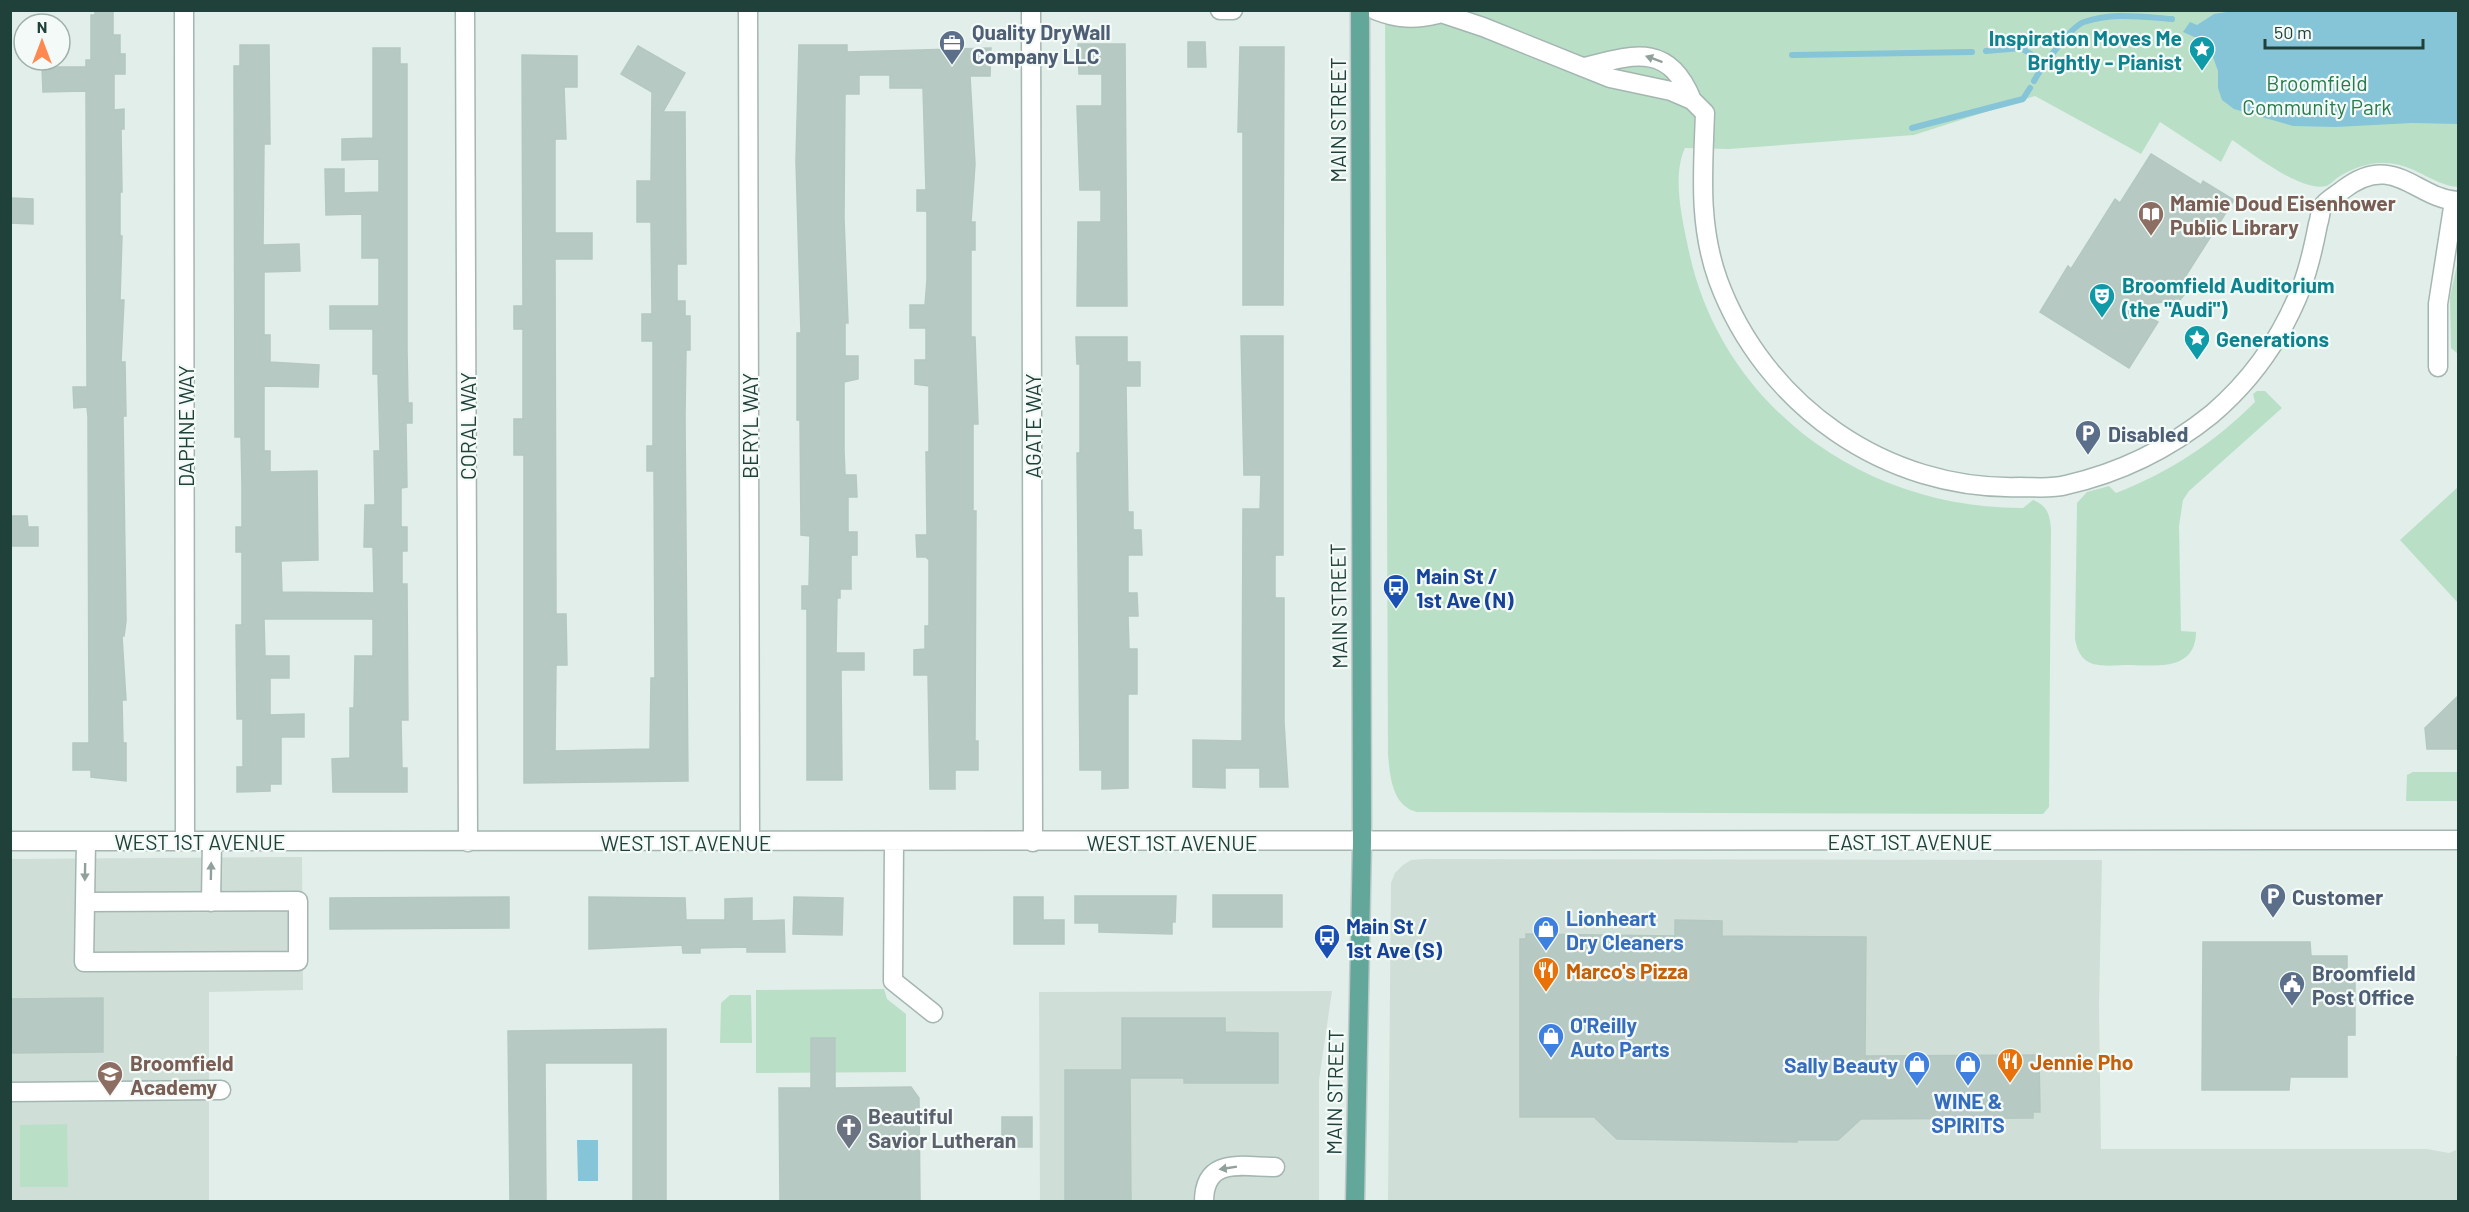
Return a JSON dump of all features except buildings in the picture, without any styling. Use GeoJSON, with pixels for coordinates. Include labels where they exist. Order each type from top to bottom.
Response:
{"type":"FeatureCollection","features":[{"type":"Feature","properties":{"kind":"main road","name":"MAIN STREET"},"geometry":{"type":"LineString","coordinates":[[1355,1202],[1362,842],[1360,10]]}},
{"type":"Feature","properties":{"kind":"street","name":"DAPHNE WAY"},"geometry":{"type":"LineString","coordinates":[[184,10],[185,841]]}},
{"type":"Feature","properties":{"kind":"street","name":"CORAL WAY"},"geometry":{"type":"LineString","coordinates":[[465,10],[468,842]]}},
{"type":"Feature","properties":{"kind":"street","name":"BERYL WAY"},"geometry":{"type":"LineString","coordinates":[[748,10],[750,842]]}},
{"type":"Feature","properties":{"kind":"street","name":"AGATE WAY"},"geometry":{"type":"LineString","coordinates":[[1031,10],[1033,842]]}},
{"type":"Feature","properties":{"kind":"street"},"geometry":{"type":"LineString","coordinates":[[1220,10],[1233,10]]}},
{"type":"Feature","properties":{"kind":"street"},"geometry":{"type":"LineString","coordinates":[[1375,10],[1398,19],[1420,19],[1435,12],[1483,27],[1610,78],[1661,88],[1692,100]]}},
{"type":"Feature","properties":{"kind":"street"},"geometry":{"type":"LineString","coordinates":[[1585,67],[1615,59],[1644,56],[1654,58],[1683,78],[1692,100],[1705,113],[1702,190],[1704,220],[1711,258],[1741,330],[1767,369],[1808,412],[1859,447],[1907,469],[1963,484],[1992,487],[2064,486],[2107,473],[2177,439],[2213,412],[2241,386],[2272,345],[2302,286],[2322,205],[2359,181],[2384,176],[2404,178],[2456,201],[2438,304],[2439,367]]}},
{"type":"Feature","properties":{"kind":"street","name":"EAST 1ST AVENUE"},"geometry":{"type":"LineString","coordinates":[[1362,842],[2458,840]]}},
{"type":"Feature","properties":{"kind":"street","name":"WEST 1ST AVENUE"},"geometry":{"type":"LineString","coordinates":[[10,841],[1362,842]]}},
{"type":"Feature","properties":{"kind":"street"},"geometry":{"type":"LineString","coordinates":[[85,903],[298,901],[298,961],[84,962],[86,841]]}},
{"type":"Feature","properties":{"kind":"street"},"geometry":{"type":"LineString","coordinates":[[211,902],[212,841]]}},
{"type":"Feature","properties":{"kind":"street"},"geometry":{"type":"LineString","coordinates":[[894,842],[893,981],[933,1013]]}},
{"type":"Feature","properties":{"kind":"street"},"geometry":{"type":"LineString","coordinates":[[10,1092],[220,1090]]}},
{"type":"Feature","properties":{"kind":"street"},"geometry":{"type":"LineString","coordinates":[[1204,1202],[1204,1187],[1213,1172],[1224,1167],[1275,1167]]}},
{"type":"Feature","properties":{"kind":"shaded area","name":"Broomfield Academy"},"geometry":{"type":"Polygon","coordinates":[[[302,857],[303,990],[209,992],[209,1201],[11,1201],[10,859],[302,857]]]}},
{"type":"Feature","properties":{"kind":"shaded area"},"geometry":{"type":"Polygon","coordinates":[[[1411,860],[2102,860],[2099,1006],[2101,1149],[2427,1149],[2449,1153],[2456,1150],[2456,1056],[2458,1056],[2458,1201],[1388,1202],[1391,883],[1395,873],[1403,865],[1411,860]]]}},
{"type":"Feature","properties":{"kind":"shaded area"},"geometry":{"type":"Polygon","coordinates":[[[1332,991],[1319,1080],[1319,1201],[1040,1201],[1039,992],[1332,991]]]}},
{"type":"Feature","properties":{"kind":"green space","name":"Broomfield Community Park"},"geometry":{"type":"Polygon","coordinates":[[[1385,11],[2458,11],[2458,187],[2439,182],[2403,166],[2381,163],[2358,168],[2327,185],[2316,187],[2291,178],[2232,140],[2221,162],[2160,122],[2141,154],[2035,96],[1914,135],[1729,149],[1685,148],[1679,171],[1681,210],[1688,247],[1705,304],[1731,355],[1766,400],[1808,437],[1856,468],[1908,490],[1964,504],[2023,508],[2033,500],[2047,511],[2051,529],[2049,807],[2043,814],[1417,812],[1402,804],[1397,797],[1391,781],[1388,755],[1385,11]]]}},
{"type":"Feature","properties":{"kind":"green space"},"geometry":{"type":"Polygon","coordinates":[[[2458,260],[2458,354],[2451,348],[2450,297],[2458,260]]]}},
{"type":"Feature","properties":{"kind":"green space"},"geometry":{"type":"Polygon","coordinates":[[[2257,391],[2265,391],[2282,408],[2189,491],[2183,500],[2179,526],[2181,631],[2196,632],[2190,653],[2174,663],[2153,666],[2107,666],[2085,660],[2080,654],[2075,639],[2077,503],[2087,492],[2109,486],[2116,493],[2173,466],[2224,431],[2255,402],[2253,394],[2257,391]]]}},
{"type":"Feature","properties":{"kind":"green space"},"geometry":{"type":"Polygon","coordinates":[[[2458,487],[2458,603],[2400,540],[2458,487]]]}},
{"type":"Feature","properties":{"kind":"green space"},"geometry":{"type":"Polygon","coordinates":[[[2413,772],[2458,772],[2458,801],[2406,801],[2407,775],[2413,772]]]}},
{"type":"Feature","properties":{"kind":"green space"},"geometry":{"type":"Polygon","coordinates":[[[884,989],[887,999],[906,1014],[906,1072],[756,1073],[756,990],[884,989]]]}},
{"type":"Feature","properties":{"kind":"green space"},"geometry":{"type":"Polygon","coordinates":[[[730,995],[751,995],[752,1043],[720,1043],[721,1003],[730,995]]]}},
{"type":"Feature","properties":{"kind":"green space"},"geometry":{"type":"Polygon","coordinates":[[[67,1124],[68,1187],[20,1187],[20,1125],[67,1124]]]}},
{"type":"Feature","properties":{"kind":"water"},"geometry":{"type":"Polygon","coordinates":[[[2233,11],[2458,11],[2458,124],[2293,126],[2234,109],[2222,100],[2218,88],[2218,71],[2208,43],[2183,32],[2190,22],[2197,25],[2214,14],[2233,11]]]}},
{"type":"Feature","properties":{"kind":"water"},"geometry":{"type":"Polygon","coordinates":[[[577,1140],[598,1140],[598,1181],[578,1181],[577,1140]]]}},
{"type":"Feature","properties":{"kind":"waterway"},"geometry":{"type":"LineString","coordinates":[[2034,81],[2064,39],[2084,22],[2117,16],[2172,19]]}},
{"type":"Feature","properties":{"kind":"waterway"},"geometry":{"type":"LineString","coordinates":[[1986,51],[2021,48],[2044,62]]}},
{"type":"Feature","properties":{"kind":"waterway"},"geometry":{"type":"LineString","coordinates":[[1792,55],[1972,52]]}},
{"type":"Feature","properties":{"kind":"waterway"},"geometry":{"type":"LineString","coordinates":[[1912,128],[2023,99],[2030,88]]}},
{"type":"Feature","properties":{"kind":"place","name":"Quality DryWall Company LLC"},"geometry":{"type":"Point","coordinates":[952,66]}},
{"type":"Feature","properties":{"kind":"place","name":"Inspiration Moves Me Brightly - Pianist"},"geometry":{"type":"Point","coordinates":[2202,72]}},
{"type":"Feature","properties":{"kind":"place","name":"Mamie Doud Eisenhower Public Library"},"geometry":{"type":"Point","coordinates":[2151,237]}},
{"type":"Feature","properties":{"kind":"place","name":"Broomfield Auditorium (the \"Audi\")"},"geometry":{"type":"Point","coordinates":[2102,319]}},
{"type":"Feature","properties":{"kind":"place","name":"Generations"},"geometry":{"type":"Point","coordinates":[2197,361]}},
{"type":"Feature","properties":{"kind":"place","name":"Disabled"},"geometry":{"type":"Point","coordinates":[2088,456]}},
{"type":"Feature","properties":{"kind":"place","name":"Main St / 1st Ave (N)"},"geometry":{"type":"Point","coordinates":[1396,610]}},
{"type":"Feature","properties":{"kind":"place","name":"Customer"},"geometry":{"type":"Point","coordinates":[2273,919]}},
{"type":"Feature","properties":{"kind":"place","name":"Lionheart Dry Cleaners"},"geometry":{"type":"Point","coordinates":[1546,952]}},
{"type":"Feature","properties":{"kind":"place","name":"Main St / 1st Ave (S)"},"geometry":{"type":"Point","coordinates":[1327,960]}},
{"type":"Feature","properties":{"kind":"place","name":"Marco's Pizza"},"geometry":{"type":"Point","coordinates":[1546,993]}},
{"type":"Feature","properties":{"kind":"place","name":"Broomfield Post Office"},"geometry":{"type":"Point","coordinates":[2292,1007]}},
{"type":"Feature","properties":{"kind":"place","name":"O'Reilly Auto Parts"},"geometry":{"type":"Point","coordinates":[1551,1059]}},
{"type":"Feature","properties":{"kind":"place","name":"Jennie Pho"},"geometry":{"type":"Point","coordinates":[2010,1084]}},
{"type":"Feature","properties":{"kind":"place","name":"Sally Beauty"},"geometry":{"type":"Point","coordinates":[1917,1087]}},
{"type":"Feature","properties":{"kind":"place","name":"WINE & SPIRITS"},"geometry":{"type":"Point","coordinates":[1968,1087]}},
{"type":"Feature","properties":{"kind":"place","name":"Broomfield Academy"},"geometry":{"type":"Point","coordinates":[110,1097]}},
{"type":"Feature","properties":{"kind":"place","name":"Beautiful Savior Lutheran"},"geometry":{"type":"Point","coordinates":[849,1150]}}]}
